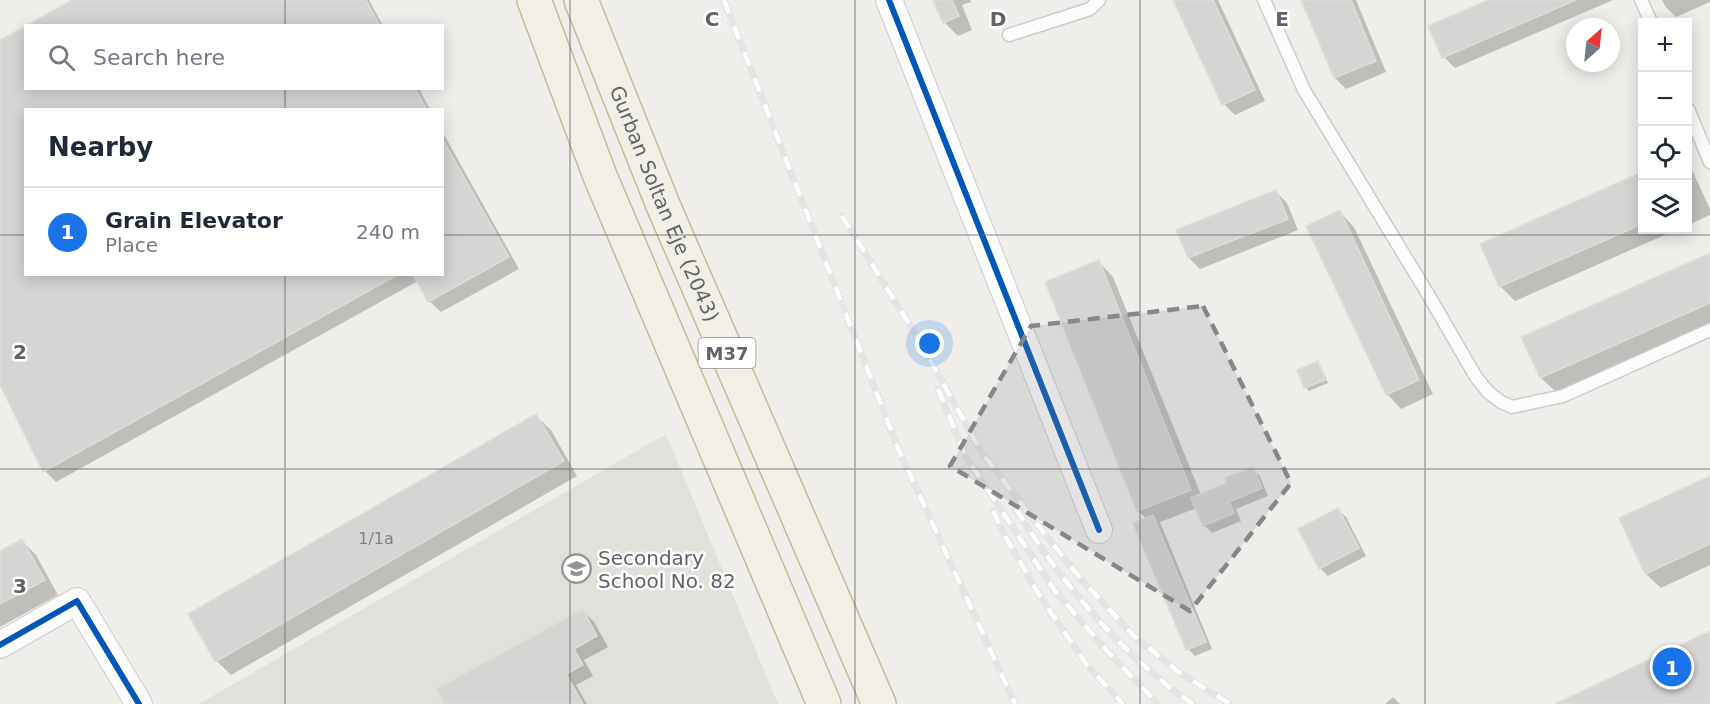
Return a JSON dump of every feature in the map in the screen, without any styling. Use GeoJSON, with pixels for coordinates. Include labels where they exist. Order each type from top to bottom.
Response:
{"type":"FeatureCollection","features":[{"type":"Feature","properties":{"kind":"highway","name":"M37"},"geometry":{"type":"LineString","coordinates":[[534,0],[600,176],[824,704]]}},
{"type":"Feature","properties":{"kind":"highway","name":"Gurban Soltan Eje (2043)"},"geometry":{"type":"LineString","coordinates":[[582,0],[663,205],[879,704]]}},
{"type":"Feature","properties":{"kind":"street"},"geometry":{"type":"LineString","coordinates":[[890,0],[1099,531]]}},
{"type":"Feature","properties":{"kind":"street"},"geometry":{"type":"LineString","coordinates":[[0,645],[77,601],[139,704]]}},
{"type":"Feature","properties":{"kind":"lane"},"geometry":{"type":"LineString","coordinates":[[1009,35],[1090,9],[1099,0]]}},
{"type":"Feature","properties":{"kind":"lane"},"geometry":{"type":"LineString","coordinates":[[1264,0],[1304,90],[1476,377],[1488,392],[1501,402],[1512,407],[1563,396],[1710,330]]}},
{"type":"Feature","properties":{"kind":"lane"},"geometry":{"type":"LineString","coordinates":[[1641,0],[1649,18]]}},
{"type":"Feature","properties":{"kind":"lane"},"geometry":{"type":"LineString","coordinates":[[1692,119],[1710,162]]}},
{"type":"Feature","properties":{"kind":"highlighted area"},"geometry":{"type":"Polygon","coordinates":[[[1203,306],[1291,483],[1190,611],[950,466],[1031,326],[1203,306]]]}},
{"type":"Feature","properties":{"kind":"shaded area","name":"Secondary School No. 82"},"geometry":{"type":"Polygon","coordinates":[[[666,434],[778,704],[199,704],[666,434]]]}},
{"type":"Feature","properties":{"kind":"building"},"geometry":{"type":"Polygon","coordinates":[[[72,0],[366,0],[379,24],[30,24],[72,0]]]}},
{"type":"Feature","properties":{"kind":"building"},"geometry":{"type":"Polygon","coordinates":[[[933,0],[952,0],[959,16],[943,23],[933,0]]]}},
{"type":"Feature","properties":{"kind":"building"},"geometry":{"type":"Polygon","coordinates":[[[1173,0],[1213,0],[1255,90],[1222,105],[1173,0]]]}},
{"type":"Feature","properties":{"kind":"building"},"geometry":{"type":"Polygon","coordinates":[[[1301,0],[1351,0],[1376,61],[1334,78],[1301,0]]]}},
{"type":"Feature","properties":{"kind":"building"},"geometry":{"type":"Polygon","coordinates":[[[1488,0],[1576,0],[1442,58],[1428,26],[1488,0]]]}},
{"type":"Feature","properties":{"kind":"building"},"geometry":{"type":"Polygon","coordinates":[[[24,27],[24,90],[416,90],[426,108],[24,108],[24,276],[395,276],[43,472],[0,385],[0,40],[24,27]]]}},
{"type":"Feature","properties":{"kind":"building"},"geometry":{"type":"Polygon","coordinates":[[[444,142],[509,257],[428,302],[414,276],[444,276],[444,142]]]}},
{"type":"Feature","properties":{"kind":"building"},"geometry":{"type":"Polygon","coordinates":[[[1638,174],[1638,226],[1499,287],[1480,244],[1638,174]]]}},
{"type":"Feature","properties":{"kind":"building"},"geometry":{"type":"Polygon","coordinates":[[[1276,190],[1288,219],[1188,258],[1176,230],[1276,190]]]}},
{"type":"Feature","properties":{"kind":"building"},"geometry":{"type":"Polygon","coordinates":[[[1340,210],[1419,380],[1386,395],[1306,226],[1340,210]]]}},
{"type":"Feature","properties":{"kind":"building"},"geometry":{"type":"Polygon","coordinates":[[[1710,253],[1710,303],[1540,378],[1521,337],[1710,253]]]}},
{"type":"Feature","properties":{"kind":"building"},"geometry":{"type":"Polygon","coordinates":[[[1099,260],[1191,490],[1137,511],[1045,282],[1099,260]]]}},
{"type":"Feature","properties":{"kind":"building"},"geometry":{"type":"Polygon","coordinates":[[[1318,361],[1325,380],[1304,388],[1297,370],[1318,361]]]}},
{"type":"Feature","properties":{"kind":"building"},"geometry":{"type":"Polygon","coordinates":[[[536,414],[564,461],[215,662],[188,614],[536,414]]]}},
{"type":"Feature","properties":{"kind":"building"},"geometry":{"type":"Polygon","coordinates":[[[1253,467],[1262,488],[1229,502],[1234,513],[1203,526],[1191,498],[1227,483],[1225,478],[1253,467]]]}},
{"type":"Feature","properties":{"kind":"building"},"geometry":{"type":"Polygon","coordinates":[[[1710,476],[1710,544],[1645,574],[1619,518],[1710,476]]]}},
{"type":"Feature","properties":{"kind":"building"},"geometry":{"type":"Polygon","coordinates":[[[1338,508],[1359,548],[1319,569],[1298,529],[1338,508]]]}},
{"type":"Feature","properties":{"kind":"building"},"geometry":{"type":"Polygon","coordinates":[[[1153,515],[1206,642],[1186,650],[1133,523],[1153,515]]]}},
{"type":"Feature","properties":{"kind":"building"},"geometry":{"type":"Polygon","coordinates":[[[22,539],[45,580],[0,604],[0,551],[22,539]]]}},
{"type":"Feature","properties":{"kind":"building"},"geometry":{"type":"Polygon","coordinates":[[[583,609],[597,636],[574,649],[583,665],[566,674],[583,704],[445,704],[436,689],[583,609]]]}},
{"type":"Feature","properties":{"kind":"building"},"geometry":{"type":"Polygon","coordinates":[[[1710,631],[1710,704],[1555,704],[1710,631]]]}},
{"type":"Feature","properties":{"kind":"railway"},"geometry":{"type":"LineString","coordinates":[[724,0],[898,448],[1015,704]]}},
{"type":"Feature","properties":{"kind":"railway"},"geometry":{"type":"LineString","coordinates":[[842,216],[916,335],[982,453],[1037,524],[1080,578],[1134,636],[1180,673],[1230,704]]}},
{"type":"Feature","properties":{"kind":"railway"},"geometry":{"type":"LineString","coordinates":[[938,389],[966,457],[1055,591],[1108,652],[1158,704]]}},
{"type":"Feature","properties":{"kind":"railway"},"geometry":{"type":"LineString","coordinates":[[1016,509],[1052,563],[1095,616],[1142,664],[1193,704]]}},
{"type":"Feature","properties":{"kind":"railway"},"geometry":{"type":"LineString","coordinates":[[993,511],[1041,598],[1087,665],[1123,704]]}},
{"type":"Feature","properties":{"kind":"cycle path"},"geometry":{"type":"LineString","coordinates":[[889,0],[1099,530]]}},
{"type":"Feature","properties":{"kind":"cycle path"},"geometry":{"type":"LineString","coordinates":[[0,645],[77,601],[139,704]]}},
{"type":"Feature","properties":{"kind":"place","name":"Secondary School No. 82"},"geometry":{"type":"Point","coordinates":[577,569]}},
{"type":"Feature","properties":{"kind":"place","name":"Grain Elevator"},"geometry":{"type":"Point","coordinates":[1672,667]}}]}
